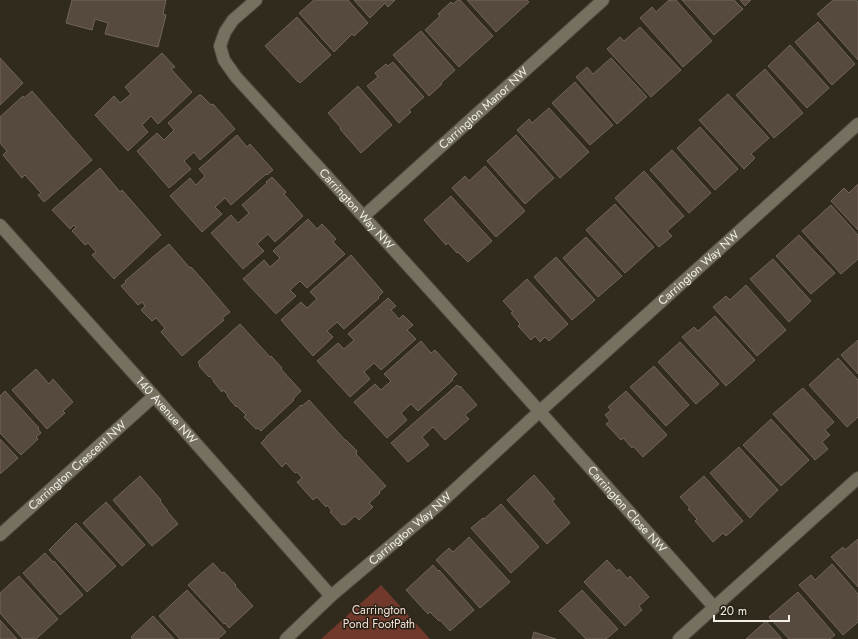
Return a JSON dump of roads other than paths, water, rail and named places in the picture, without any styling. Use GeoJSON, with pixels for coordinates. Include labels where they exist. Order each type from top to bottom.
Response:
{"type":"FeatureCollection","features":[{"type":"Feature","properties":{"kind":"street","name":"Carrington Way NW"},"geometry":{"type":"LineString","coordinates":[[256,0],[233,20],[226,32],[220,46],[224,60],[236,76],[540,411]]}},
{"type":"Feature","properties":{"kind":"street","name":"Carrington Manor NW"},"geometry":{"type":"LineString","coordinates":[[364,216],[603,0]]}},
{"type":"Feature","properties":{"kind":"street","name":"Carrington Way NW"},"geometry":{"type":"LineString","coordinates":[[331,596],[436,508],[540,411],[858,124]]}},
{"type":"Feature","properties":{"kind":"street","name":"140 Avenue NW"},"geometry":{"type":"LineString","coordinates":[[0,225],[331,596]]}},
{"type":"Feature","properties":{"kind":"street","name":"Carrington Crescent NW"},"geometry":{"type":"LineString","coordinates":[[0,535],[154,396]]}},
{"type":"Feature","properties":{"kind":"street","name":"Carrington Close NW"},"geometry":{"type":"LineString","coordinates":[[540,411],[714,607]]}},
{"type":"Feature","properties":{"kind":"street"},"geometry":{"type":"LineString","coordinates":[[679,639],[858,478]]}},
{"type":"Feature","properties":{"kind":"street"},"geometry":{"type":"LineString","coordinates":[[286,639],[331,596]]}},
{"type":"Feature","properties":{"kind":"park label","name":"Carrington Pond FootPath"},"geometry":{"type":"Point","coordinates":[379,617]}}]}
